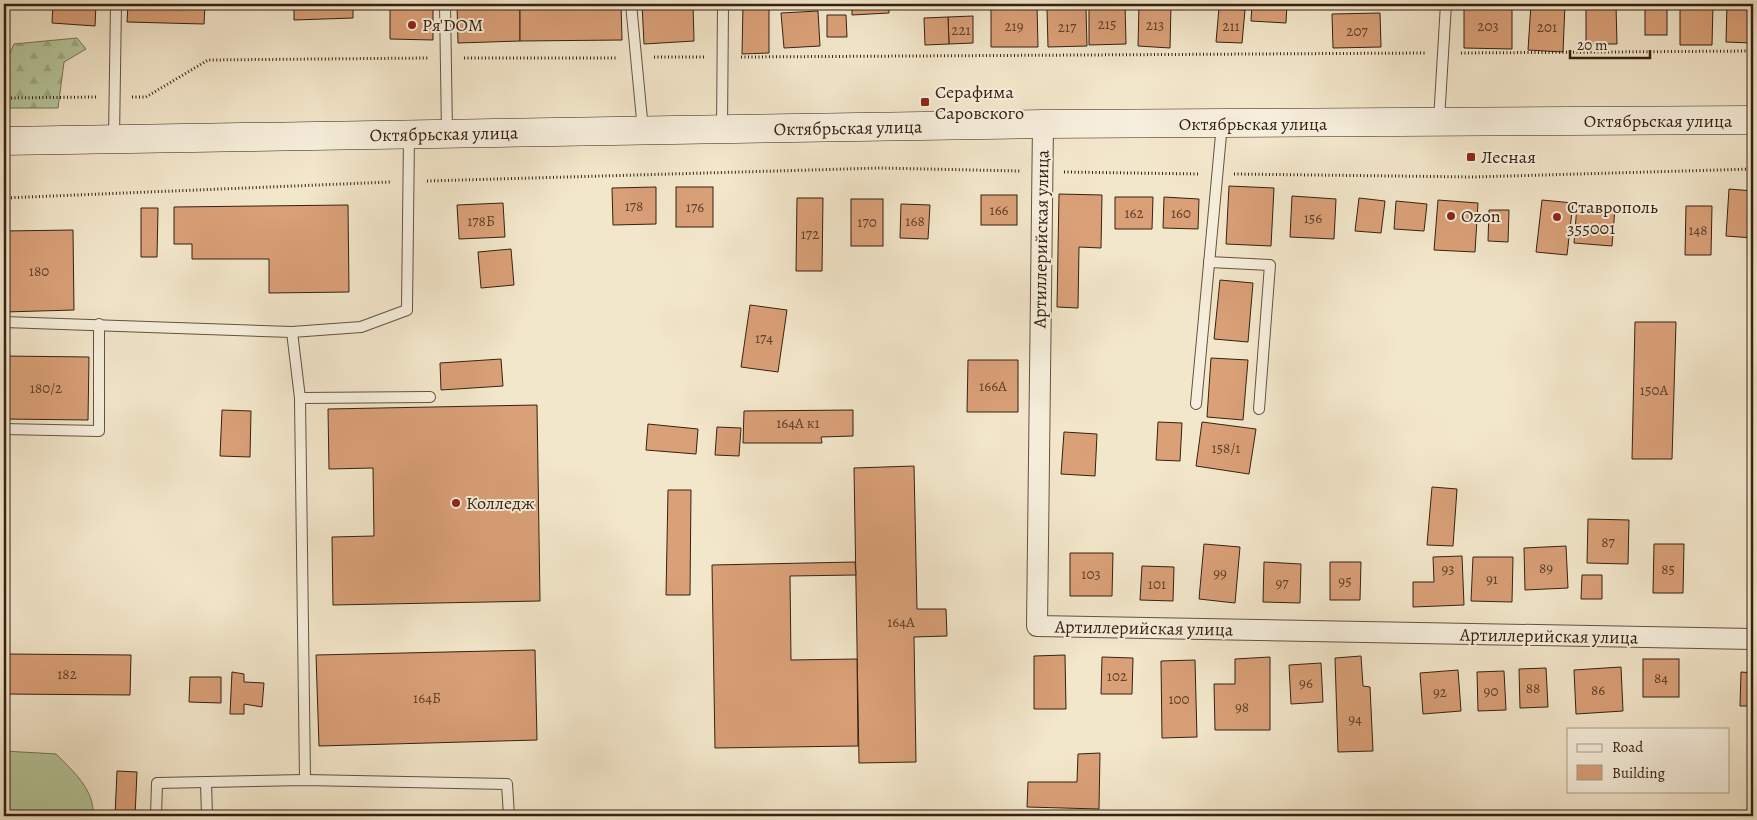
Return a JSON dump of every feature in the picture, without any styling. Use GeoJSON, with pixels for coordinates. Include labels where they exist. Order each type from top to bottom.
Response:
{"type":"FeatureCollection","features":[{"type":"Feature","properties":{"kind":"main road","name":"Октябрьская улица"},"geometry":{"type":"LineString","coordinates":[[4,141],[1042,124],[1753,120]]}},
{"type":"Feature","properties":{"kind":"street","name":"Артиллерийская улица"},"geometry":{"type":"LineString","coordinates":[[1042,124],[1037,626],[1753,639]]}},
{"type":"Feature","properties":{"kind":"lane"},"geometry":{"type":"LineString","coordinates":[[114,139],[116,4]]}},
{"type":"Feature","properties":{"kind":"lane"},"geometry":{"type":"LineString","coordinates":[[445,4],[447,134]]}},
{"type":"Feature","properties":{"kind":"lane"},"geometry":{"type":"LineString","coordinates":[[631,4],[643,131]]}},
{"type":"Feature","properties":{"kind":"lane"},"geometry":{"type":"LineString","coordinates":[[722,130],[723,4]]}},
{"type":"Feature","properties":{"kind":"lane"},"geometry":{"type":"LineString","coordinates":[[1439,123],[1446,4]]}},
{"type":"Feature","properties":{"kind":"lane"},"geometry":{"type":"LineString","coordinates":[[1196,404],[1222,124]]}},
{"type":"Feature","properties":{"kind":"lane"},"geometry":{"type":"LineString","coordinates":[[4,322],[292,332],[361,327],[407,310],[409,134]]}},
{"type":"Feature","properties":{"kind":"lane"},"geometry":{"type":"LineString","coordinates":[[1209,262],[1270,265],[1259,408]]}},
{"type":"Feature","properties":{"kind":"lane"},"geometry":{"type":"LineString","coordinates":[[4,428],[99,431],[99,324]]}},
{"type":"Feature","properties":{"kind":"lane"},"geometry":{"type":"LineString","coordinates":[[292,332],[300,398],[305,780]]}},
{"type":"Feature","properties":{"kind":"lane"},"geometry":{"type":"LineString","coordinates":[[300,398],[430,397]]}},
{"type":"Feature","properties":{"kind":"lane"},"geometry":{"type":"LineString","coordinates":[[156,816],[156,783],[305,780],[507,784],[509,816]]}},
{"type":"Feature","properties":{"kind":"lane"},"geometry":{"type":"LineString","coordinates":[[206,783],[207,816]]}},
{"type":"Feature","properties":{"kind":"path"},"geometry":{"type":"LineString","coordinates":[[4,98],[146,97],[208,60],[1753,51]]}},
{"type":"Feature","properties":{"kind":"path"},"geometry":{"type":"LineString","coordinates":[[4,198],[408,181],[880,168],[1042,172],[1473,177],[1753,169]]}},
{"type":"Feature","properties":{"kind":"green space"},"geometry":{"type":"Polygon","coordinates":[[[77,38],[86,49],[64,62],[58,108],[4,108],[4,54],[8,58],[14,44],[77,38]]]}},
{"type":"Feature","properties":{"kind":"green space"},"geometry":{"type":"Polygon","coordinates":[[[4,751],[56,754],[76,774],[87,789],[93,807],[93,816],[4,816],[4,751]]]}},
{"type":"Feature","properties":{"kind":"building"},"geometry":{"type":"Polygon","coordinates":[[[53,4],[96,4],[95,26],[52,23],[53,4]]]}},
{"type":"Feature","properties":{"kind":"building"},"geometry":{"type":"Polygon","coordinates":[[[128,4],[205,4],[204,24],[127,22],[128,4]]]}},
{"type":"Feature","properties":{"kind":"building"},"geometry":{"type":"Polygon","coordinates":[[[294,4],[353,4],[353,18],[294,20],[294,4]]]}},
{"type":"Feature","properties":{"kind":"building"},"geometry":{"type":"Polygon","coordinates":[[[390,4],[433,4],[433,40],[390,39],[390,4]]]}},
{"type":"Feature","properties":{"kind":"building"},"geometry":{"type":"Polygon","coordinates":[[[457,4],[520,4],[520,41],[458,43],[457,4]]]}},
{"type":"Feature","properties":{"kind":"building"},"geometry":{"type":"Polygon","coordinates":[[[520,4],[621,4],[622,40],[520,41],[520,4]]]}},
{"type":"Feature","properties":{"kind":"building"},"geometry":{"type":"Polygon","coordinates":[[[642,4],[693,4],[694,41],[644,44],[642,4]]]}},
{"type":"Feature","properties":{"kind":"building"},"geometry":{"type":"Polygon","coordinates":[[[743,4],[769,4],[769,53],[742,54],[743,4]]]}},
{"type":"Feature","properties":{"kind":"building"},"geometry":{"type":"Polygon","coordinates":[[[852,4],[889,4],[889,13],[852,15],[852,4]]]}},
{"type":"Feature","properties":{"kind":"building"},"geometry":{"type":"Polygon","coordinates":[[[1089,4],[1125,4],[1126,44],[1089,45],[1089,4]]]}},
{"type":"Feature","properties":{"kind":"building"},"geometry":{"type":"Polygon","coordinates":[[[1139,4],[1171,4],[1170,48],[1138,46],[1139,4]]]}},
{"type":"Feature","properties":{"kind":"building"},"geometry":{"type":"Polygon","coordinates":[[[1252,4],[1287,4],[1286,23],[1251,21],[1252,4]]]}},
{"type":"Feature","properties":{"kind":"building"},"geometry":{"type":"Polygon","coordinates":[[[1464,4],[1512,4],[1512,49],[1464,48],[1464,4]]]}},
{"type":"Feature","properties":{"kind":"building"},"geometry":{"type":"Polygon","coordinates":[[[1531,4],[1565,4],[1563,52],[1528,50],[1531,4]]]}},
{"type":"Feature","properties":{"kind":"building"},"geometry":{"type":"Polygon","coordinates":[[[1645,4],[1667,4],[1667,35],[1645,35],[1645,4]]]}},
{"type":"Feature","properties":{"kind":"building"},"geometry":{"type":"Polygon","coordinates":[[[1680,4],[1713,4],[1712,45],[1680,45],[1680,4]]]}},
{"type":"Feature","properties":{"kind":"building"},"geometry":{"type":"Polygon","coordinates":[[[1727,4],[1753,4],[1753,43],[1726,42],[1727,4]]]}},
{"type":"Feature","properties":{"kind":"building"},"geometry":{"type":"Polygon","coordinates":[[[991,5],[1037,5],[1038,47],[991,47],[991,5]]]}},
{"type":"Feature","properties":{"kind":"building"},"geometry":{"type":"Polygon","coordinates":[[[1616,6],[1617,44],[1586,44],[1586,7],[1616,6]]]}},
{"type":"Feature","properties":{"kind":"building"},"geometry":{"type":"Polygon","coordinates":[[[1086,8],[1087,46],[1048,47],[1047,9],[1086,8]]]}},
{"type":"Feature","properties":{"kind":"building"},"geometry":{"type":"Polygon","coordinates":[[[1219,8],[1245,10],[1242,43],[1216,42],[1219,8]]]}},
{"type":"Feature","properties":{"kind":"building"},"geometry":{"type":"Polygon","coordinates":[[[818,11],[820,46],[784,48],[781,13],[818,11]]]}},
{"type":"Feature","properties":{"kind":"building"},"geometry":{"type":"Polygon","coordinates":[[[1380,13],[1381,47],[1333,48],[1332,14],[1380,13]]]}},
{"type":"Feature","properties":{"kind":"building"},"geometry":{"type":"Polygon","coordinates":[[[827,15],[846,15],[847,37],[827,37],[827,15]]]}},
{"type":"Feature","properties":{"kind":"building"},"geometry":{"type":"Polygon","coordinates":[[[973,16],[973,43],[949,44],[948,17],[973,16]]]}},
{"type":"Feature","properties":{"kind":"building"},"geometry":{"type":"Polygon","coordinates":[[[948,17],[949,44],[925,45],[924,18],[948,17]]]}},
{"type":"Feature","properties":{"kind":"building"},"geometry":{"type":"Polygon","coordinates":[[[1229,186],[1274,188],[1271,246],[1226,244],[1229,186]]]}},
{"type":"Feature","properties":{"kind":"building"},"geometry":{"type":"Polygon","coordinates":[[[656,187],[656,224],[613,225],[612,188],[656,187]]]}},
{"type":"Feature","properties":{"kind":"building"},"geometry":{"type":"Polygon","coordinates":[[[676,187],[713,187],[713,227],[676,227],[676,187]]]}},
{"type":"Feature","properties":{"kind":"building"},"geometry":{"type":"Polygon","coordinates":[[[1729,189],[1753,191],[1753,238],[1726,236],[1729,189]]]}},
{"type":"Feature","properties":{"kind":"building"},"geometry":{"type":"Polygon","coordinates":[[[1059,194],[1102,195],[1101,248],[1079,247],[1078,308],[1057,307],[1059,194]]]}},
{"type":"Feature","properties":{"kind":"building"},"geometry":{"type":"Polygon","coordinates":[[[981,195],[1017,195],[1017,225],[981,225],[981,195]]]}},
{"type":"Feature","properties":{"kind":"building"},"geometry":{"type":"Polygon","coordinates":[[[1292,196],[1336,199],[1334,239],[1290,237],[1292,196]]]}},
{"type":"Feature","properties":{"kind":"building"},"geometry":{"type":"Polygon","coordinates":[[[1115,197],[1153,197],[1152,229],[1115,229],[1115,197]]]}},
{"type":"Feature","properties":{"kind":"building"},"geometry":{"type":"Polygon","coordinates":[[[1164,197],[1199,199],[1198,229],[1163,228],[1164,197]]]}},
{"type":"Feature","properties":{"kind":"building"},"geometry":{"type":"Polygon","coordinates":[[[797,198],[823,198],[822,271],[796,271],[797,198]]]}},
{"type":"Feature","properties":{"kind":"building"},"geometry":{"type":"Polygon","coordinates":[[[1359,198],[1385,201],[1381,233],[1355,231],[1359,198]]]}},
{"type":"Feature","properties":{"kind":"building"},"geometry":{"type":"Polygon","coordinates":[[[851,199],[883,199],[883,246],[851,246],[851,199]]]}},
{"type":"Feature","properties":{"kind":"building"},"geometry":{"type":"Polygon","coordinates":[[[1438,200],[1478,203],[1475,252],[1434,250],[1438,200]]]}},
{"type":"Feature","properties":{"kind":"building"},"geometry":{"type":"Polygon","coordinates":[[[1542,200],[1573,203],[1567,255],[1536,252],[1542,200]]]}},
{"type":"Feature","properties":{"kind":"building"},"geometry":{"type":"Polygon","coordinates":[[[1396,201],[1427,204],[1424,231],[1394,229],[1396,201]]]}},
{"type":"Feature","properties":{"kind":"building"},"geometry":{"type":"Polygon","coordinates":[[[503,203],[505,237],[459,239],[457,205],[503,203]]]}},
{"type":"Feature","properties":{"kind":"building"},"geometry":{"type":"Polygon","coordinates":[[[901,204],[930,205],[928,239],[900,238],[901,204]]]}},
{"type":"Feature","properties":{"kind":"building"},"geometry":{"type":"Polygon","coordinates":[[[348,205],[349,292],[269,293],[269,259],[192,259],[192,244],[174,244],[174,207],[348,205]]]}},
{"type":"Feature","properties":{"kind":"building"},"geometry":{"type":"Polygon","coordinates":[[[1577,205],[1615,208],[1612,246],[1574,243],[1577,205]]]}},
{"type":"Feature","properties":{"kind":"building"},"geometry":{"type":"Polygon","coordinates":[[[1686,206],[1712,206],[1711,255],[1685,255],[1686,206]]]}},
{"type":"Feature","properties":{"kind":"building"},"geometry":{"type":"Polygon","coordinates":[[[141,208],[158,208],[157,257],[141,257],[141,208]]]}},
{"type":"Feature","properties":{"kind":"building"},"geometry":{"type":"Polygon","coordinates":[[[1489,210],[1509,210],[1508,242],[1488,241],[1489,210]]]}},
{"type":"Feature","properties":{"kind":"building"},"geometry":{"type":"Polygon","coordinates":[[[73,230],[74,310],[4,312],[4,231],[73,230]]]}},
{"type":"Feature","properties":{"kind":"building"},"geometry":{"type":"Polygon","coordinates":[[[511,249],[514,285],[481,288],[478,252],[511,249]]]}},
{"type":"Feature","properties":{"kind":"building"},"geometry":{"type":"Polygon","coordinates":[[[1220,280],[1253,283],[1248,342],[1214,339],[1220,280]]]}},
{"type":"Feature","properties":{"kind":"building"},"geometry":{"type":"Polygon","coordinates":[[[750,305],[787,310],[778,372],[741,367],[750,305]]]}},
{"type":"Feature","properties":{"kind":"building"},"geometry":{"type":"Polygon","coordinates":[[[1635,322],[1676,322],[1672,459],[1632,459],[1635,322]]]}},
{"type":"Feature","properties":{"kind":"building"},"geometry":{"type":"Polygon","coordinates":[[[4,356],[89,357],[88,420],[4,419],[4,356]]]}},
{"type":"Feature","properties":{"kind":"building"},"geometry":{"type":"Polygon","coordinates":[[[1211,358],[1248,360],[1243,420],[1207,417],[1211,358]]]}},
{"type":"Feature","properties":{"kind":"building"},"geometry":{"type":"Polygon","coordinates":[[[501,359],[503,386],[441,390],[440,363],[501,359]]]}},
{"type":"Feature","properties":{"kind":"building"},"geometry":{"type":"Polygon","coordinates":[[[968,360],[1018,360],[1018,412],[967,412],[968,360]]]}},
{"type":"Feature","properties":{"kind":"building","name":"Колледж"},"geometry":{"type":"Polygon","coordinates":[[[537,405],[540,601],[333,605],[332,537],[374,536],[373,468],[329,469],[328,409],[537,405]]]}},
{"type":"Feature","properties":{"kind":"building"},"geometry":{"type":"Polygon","coordinates":[[[222,410],[251,411],[250,457],[220,456],[222,410]]]}},
{"type":"Feature","properties":{"kind":"building"},"geometry":{"type":"Polygon","coordinates":[[[853,410],[853,436],[821,437],[822,443],[743,443],[744,411],[853,410]]]}},
{"type":"Feature","properties":{"kind":"building"},"geometry":{"type":"Polygon","coordinates":[[[1158,422],[1182,423],[1180,461],[1156,460],[1158,422]]]}},
{"type":"Feature","properties":{"kind":"building"},"geometry":{"type":"Polygon","coordinates":[[[1202,422],[1256,429],[1249,474],[1196,466],[1202,422]]]}},
{"type":"Feature","properties":{"kind":"building"},"geometry":{"type":"Polygon","coordinates":[[[648,424],[698,429],[696,454],[646,450],[648,424]]]}},
{"type":"Feature","properties":{"kind":"building"},"geometry":{"type":"Polygon","coordinates":[[[717,427],[741,428],[739,456],[715,455],[717,427]]]}},
{"type":"Feature","properties":{"kind":"building"},"geometry":{"type":"Polygon","coordinates":[[[1064,432],[1097,434],[1095,476],[1061,474],[1064,432]]]}},
{"type":"Feature","properties":{"kind":"building"},"geometry":{"type":"Polygon","coordinates":[[[914,466],[917,609],[946,609],[947,636],[914,637],[916,762],[859,763],[854,468],[914,466]]]}},
{"type":"Feature","properties":{"kind":"building"},"geometry":{"type":"Polygon","coordinates":[[[1432,487],[1457,489],[1453,546],[1427,545],[1432,487]]]}},
{"type":"Feature","properties":{"kind":"building"},"geometry":{"type":"Polygon","coordinates":[[[668,490],[691,490],[690,595],[666,595],[668,490]]]}},
{"type":"Feature","properties":{"kind":"building"},"geometry":{"type":"Polygon","coordinates":[[[1588,519],[1629,520],[1628,564],[1587,563],[1588,519]]]}},
{"type":"Feature","properties":{"kind":"building"},"geometry":{"type":"Polygon","coordinates":[[[1204,544],[1240,547],[1235,603],[1199,599],[1204,544]]]}},
{"type":"Feature","properties":{"kind":"building"},"geometry":{"type":"Polygon","coordinates":[[[1654,544],[1684,544],[1683,593],[1653,593],[1654,544]]]}},
{"type":"Feature","properties":{"kind":"building"},"geometry":{"type":"Polygon","coordinates":[[[1566,546],[1568,588],[1525,590],[1524,548],[1566,546]]]}},
{"type":"Feature","properties":{"kind":"building"},"geometry":{"type":"Polygon","coordinates":[[[1070,553],[1113,553],[1112,596],[1070,596],[1070,553]]]}},
{"type":"Feature","properties":{"kind":"building"},"geometry":{"type":"Polygon","coordinates":[[[1462,556],[1464,605],[1413,607],[1413,582],[1434,582],[1433,557],[1462,556]]]}},
{"type":"Feature","properties":{"kind":"building"},"geometry":{"type":"Polygon","coordinates":[[[1473,557],[1513,557],[1512,602],[1471,601],[1473,557]]]}},
{"type":"Feature","properties":{"kind":"building"},"geometry":{"type":"Polygon","coordinates":[[[855,562],[856,575],[790,576],[791,660],[857,659],[858,746],[715,748],[712,565],[855,562]]]}},
{"type":"Feature","properties":{"kind":"building"},"geometry":{"type":"Polygon","coordinates":[[[1264,562],[1301,564],[1300,603],[1263,602],[1264,562]]]}},
{"type":"Feature","properties":{"kind":"building"},"geometry":{"type":"Polygon","coordinates":[[[1330,562],[1361,562],[1360,600],[1330,600],[1330,562]]]}},
{"type":"Feature","properties":{"kind":"building"},"geometry":{"type":"Polygon","coordinates":[[[1142,566],[1174,567],[1173,601],[1140,600],[1142,566]]]}},
{"type":"Feature","properties":{"kind":"building"},"geometry":{"type":"Polygon","coordinates":[[[1582,575],[1602,575],[1602,599],[1581,599],[1582,575]]]}},
{"type":"Feature","properties":{"kind":"building"},"geometry":{"type":"Polygon","coordinates":[[[535,650],[537,740],[319,746],[316,655],[535,650]]]}},
{"type":"Feature","properties":{"kind":"building"},"geometry":{"type":"Polygon","coordinates":[[[4,654],[131,655],[130,695],[4,694],[4,654]]]}},
{"type":"Feature","properties":{"kind":"building"},"geometry":{"type":"Polygon","coordinates":[[[1065,655],[1066,709],[1034,709],[1034,656],[1065,655]]]}},
{"type":"Feature","properties":{"kind":"building"},"geometry":{"type":"Polygon","coordinates":[[[1361,656],[1363,686],[1370,687],[1373,751],[1338,752],[1335,658],[1361,656]]]}},
{"type":"Feature","properties":{"kind":"building"},"geometry":{"type":"Polygon","coordinates":[[[1102,657],[1133,658],[1132,694],[1101,694],[1102,657]]]}},
{"type":"Feature","properties":{"kind":"building"},"geometry":{"type":"Polygon","coordinates":[[[1270,657],[1270,730],[1215,730],[1214,684],[1235,684],[1235,659],[1270,657]]]}},
{"type":"Feature","properties":{"kind":"building"},"geometry":{"type":"Polygon","coordinates":[[[1643,659],[1679,659],[1679,697],[1643,697],[1643,659]]]}},
{"type":"Feature","properties":{"kind":"building"},"geometry":{"type":"Polygon","coordinates":[[[1195,660],[1197,737],[1162,738],[1161,661],[1195,660]]]}},
{"type":"Feature","properties":{"kind":"building"},"geometry":{"type":"Polygon","coordinates":[[[1321,663],[1323,702],[1291,704],[1289,665],[1321,663]]]}},
{"type":"Feature","properties":{"kind":"building"},"geometry":{"type":"Polygon","coordinates":[[[1621,667],[1623,711],[1576,714],[1574,670],[1621,667]]]}},
{"type":"Feature","properties":{"kind":"building"},"geometry":{"type":"Polygon","coordinates":[[[1546,668],[1548,707],[1520,708],[1519,669],[1546,668]]]}},
{"type":"Feature","properties":{"kind":"building"},"geometry":{"type":"Polygon","coordinates":[[[1458,670],[1461,711],[1423,714],[1420,673],[1458,670]]]}},
{"type":"Feature","properties":{"kind":"building"},"geometry":{"type":"Polygon","coordinates":[[[1504,671],[1506,710],[1478,711],[1477,672],[1504,671]]]}},
{"type":"Feature","properties":{"kind":"building"},"geometry":{"type":"Polygon","coordinates":[[[232,672],[244,674],[244,682],[264,683],[262,707],[244,704],[244,714],[230,714],[232,672]]]}},
{"type":"Feature","properties":{"kind":"building"},"geometry":{"type":"Polygon","coordinates":[[[1741,672],[1753,673],[1753,706],[1740,706],[1741,672]]]}},
{"type":"Feature","properties":{"kind":"building"},"geometry":{"type":"Polygon","coordinates":[[[190,677],[221,677],[221,703],[189,702],[190,677]]]}},
{"type":"Feature","properties":{"kind":"building"},"geometry":{"type":"Polygon","coordinates":[[[1100,753],[1099,809],[1027,807],[1028,782],[1077,782],[1078,754],[1100,753]]]}},
{"type":"Feature","properties":{"kind":"building"},"geometry":{"type":"Polygon","coordinates":[[[117,771],[137,772],[135,816],[115,816],[117,771]]]}},
{"type":"Feature","properties":{"kind":"place","name":"Ря'DOM"},"geometry":{"type":"Point","coordinates":[412,25]}},
{"type":"Feature","properties":{"kind":"place","name":"Серафима Саровского"},"geometry":{"type":"Point","coordinates":[925,102]}},
{"type":"Feature","properties":{"kind":"place","name":"Лесная"},"geometry":{"type":"Point","coordinates":[1471,157]}},
{"type":"Feature","properties":{"kind":"place","name":"Ozon"},"geometry":{"type":"Point","coordinates":[1451,216]}},
{"type":"Feature","properties":{"kind":"place","name":"Ставрополь 355001"},"geometry":{"type":"Point","coordinates":[1557,217]}},
{"type":"Feature","properties":{"kind":"place","name":"Колледж"},"geometry":{"type":"Point","coordinates":[456,503]}}]}
